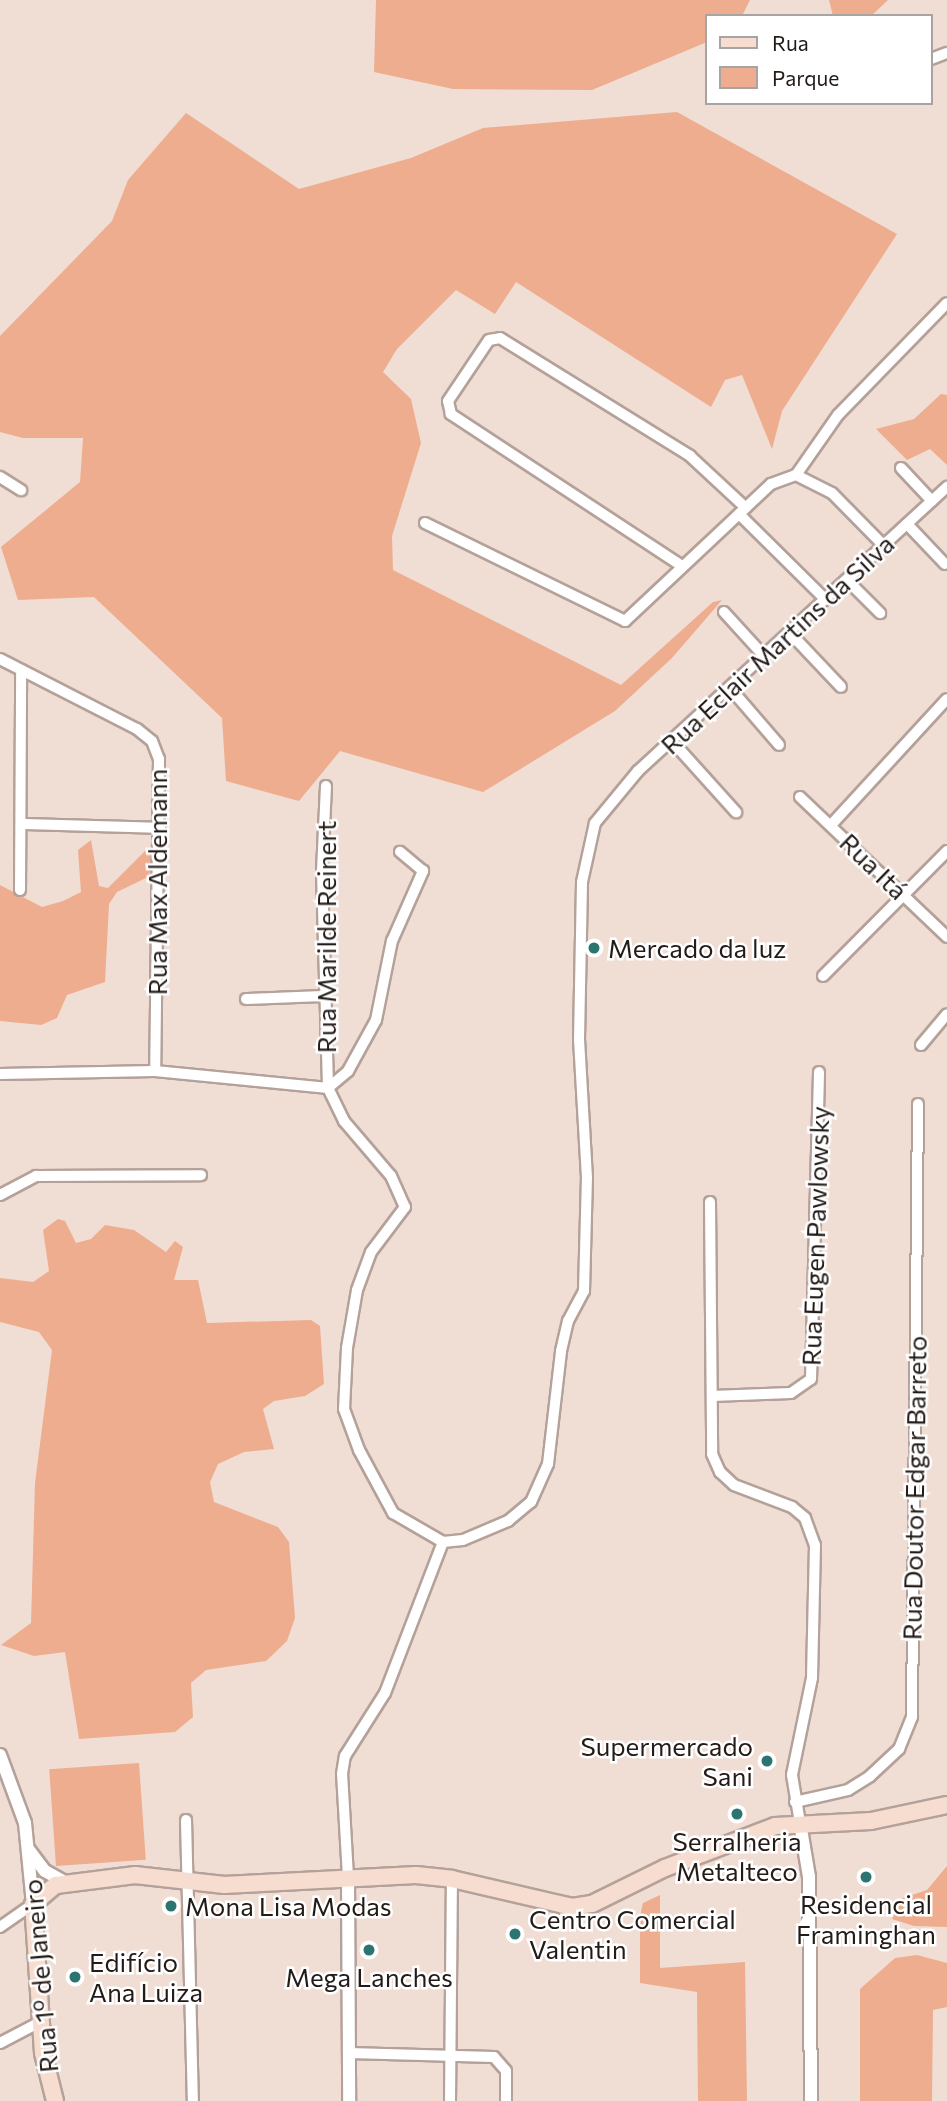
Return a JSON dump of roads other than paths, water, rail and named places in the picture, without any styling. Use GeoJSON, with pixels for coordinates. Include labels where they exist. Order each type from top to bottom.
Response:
{"type":"FeatureCollection","features":[{"type":"Feature","properties":{"kind":"main road"},"geometry":{"type":"LineString","coordinates":[[33,1904],[48,1889],[65,1882],[135,1875],[251,1884],[348,1877],[452,1878],[558,1905],[592,1904],[721,1845],[775,1826],[872,1821],[947,1805]]}},
{"type":"Feature","properties":{"kind":"main road","name":"Rua 1º de Janeiro"},"geometry":{"type":"LineString","coordinates":[[33,1904],[40,2022],[55,2101]]}},
{"type":"Feature","properties":{"kind":"street"},"geometry":{"type":"LineString","coordinates":[[425,523],[625,621],[771,484],[796,475],[838,415],[947,303]]}},
{"type":"Feature","properties":{"kind":"street"},"geometry":{"type":"LineString","coordinates":[[682,566],[451,414],[448,401],[489,340],[500,338],[690,456],[826,600]]}},
{"type":"Feature","properties":{"kind":"street"},"geometry":{"type":"LineString","coordinates":[[901,468],[932,500]]}},
{"type":"Feature","properties":{"kind":"street"},"geometry":{"type":"LineString","coordinates":[[796,475],[832,493],[884,546]]}},
{"type":"Feature","properties":{"kind":"street"},"geometry":{"type":"LineString","coordinates":[[0,477],[21,490]]}},
{"type":"Feature","properties":{"kind":"street","name":"Rua Eclair Martins da Silva"},"geometry":{"type":"LineString","coordinates":[[443,1542],[463,1540],[508,1521],[531,1502],[548,1464],[561,1351],[568,1321],[584,1291],[587,1178],[579,1039],[582,882],[589,838],[608,803],[947,487]]}},
{"type":"Feature","properties":{"kind":"street"},"geometry":{"type":"LineString","coordinates":[[907,524],[945,564]]}},
{"type":"Feature","properties":{"kind":"street"},"geometry":{"type":"LineString","coordinates":[[847,580],[880,613]]}},
{"type":"Feature","properties":{"kind":"street"},"geometry":{"type":"LineString","coordinates":[[724,612],[764,656]]}},
{"type":"Feature","properties":{"kind":"street"},"geometry":{"type":"LineString","coordinates":[[790,633],[841,687]]}},
{"type":"Feature","properties":{"kind":"street","name":"Rua Max Aldemann"},"geometry":{"type":"LineString","coordinates":[[0,659],[136,729],[152,741],[159,759],[155,1071]]}},
{"type":"Feature","properties":{"kind":"street"},"geometry":{"type":"LineString","coordinates":[[20,890],[21,670]]}},
{"type":"Feature","properties":{"kind":"street"},"geometry":{"type":"LineString","coordinates":[[730,688],[779,745]]}},
{"type":"Feature","properties":{"kind":"street"},"geometry":{"type":"LineString","coordinates":[[831,825],[947,699]]}},
{"type":"Feature","properties":{"kind":"street"},"geometry":{"type":"LineString","coordinates":[[672,741],[736,813]]}},
{"type":"Feature","properties":{"kind":"street","name":"Rua Marilde Reinert"},"geometry":{"type":"LineString","coordinates":[[326,786],[324,996],[328,1088]]}},
{"type":"Feature","properties":{"kind":"street","name":"Rua Itá"},"geometry":{"type":"LineString","coordinates":[[800,797],[947,937]]}},
{"type":"Feature","properties":{"kind":"street"},"geometry":{"type":"LineString","coordinates":[[21,824],[160,828]]}},
{"type":"Feature","properties":{"kind":"street"},"geometry":{"type":"LineString","coordinates":[[823,976],[947,851]]}},
{"type":"Feature","properties":{"kind":"street"},"geometry":{"type":"LineString","coordinates":[[0,1074],[155,1071],[328,1088],[348,1071],[376,1020],[392,942],[423,871],[400,852]]}},
{"type":"Feature","properties":{"kind":"street"},"geometry":{"type":"LineString","coordinates":[[246,999],[324,996]]}},
{"type":"Feature","properties":{"kind":"street"},"geometry":{"type":"LineString","coordinates":[[921,1045],[947,1014]]}},
{"type":"Feature","properties":{"kind":"street","name":"Rua Eugen Pawlowsky"},"geometry":{"type":"LineString","coordinates":[[712,1396],[791,1393],[811,1379],[819,1072]]}},
{"type":"Feature","properties":{"kind":"street"},"geometry":{"type":"LineString","coordinates":[[328,1088],[344,1121],[405,1199],[401,1215],[372,1252],[357,1290],[347,1348],[344,1409],[359,1450],[393,1513],[443,1542],[385,1693],[345,1756],[342,1774],[348,1877],[349,2101]]}},
{"type":"Feature","properties":{"kind":"street","name":"Rua Doutor Edgar Barreto"},"geometry":{"type":"LineString","coordinates":[[795,1802],[848,1790],[870,1776],[899,1749],[912,1717],[918,1104]]}},
{"type":"Feature","properties":{"kind":"street"},"geometry":{"type":"LineString","coordinates":[[0,1195],[36,1176],[201,1175]]}},
{"type":"Feature","properties":{"kind":"street"},"geometry":{"type":"LineString","coordinates":[[710,1202],[712,1454],[720,1472],[734,1485],[792,1507],[812,1530],[812,1678],[794,1757],[795,1802],[809,1877],[811,2101]]}},
{"type":"Feature","properties":{"kind":"street","name":"Rua 1º de Janeiro"},"geometry":{"type":"LineString","coordinates":[[0,1755],[16,1793],[29,1850],[33,1904]]}},
{"type":"Feature","properties":{"kind":"street"},"geometry":{"type":"LineString","coordinates":[[186,1820],[191,1880],[192,2101]]}},
{"type":"Feature","properties":{"kind":"street","name":"Rua 1º de Janeiro"},"geometry":{"type":"LineString","coordinates":[[29,1850],[45,1871],[65,1882]]}},
{"type":"Feature","properties":{"kind":"street"},"geometry":{"type":"LineString","coordinates":[[450,2101],[452,1878]]}},
{"type":"Feature","properties":{"kind":"street"},"geometry":{"type":"LineString","coordinates":[[0,1927],[33,1904]]}},
{"type":"Feature","properties":{"kind":"street"},"geometry":{"type":"LineString","coordinates":[[0,2043],[40,2022]]}},
{"type":"Feature","properties":{"kind":"street"},"geometry":{"type":"LineString","coordinates":[[349,2053],[499,2060],[506,2071],[506,2101]]}},
{"type":"Feature","properties":{"kind":"place","name":"Mercado da luz"},"geometry":{"type":"Point","coordinates":[594,948]}},
{"type":"Feature","properties":{"kind":"place","name":"Supermercado Sani"},"geometry":{"type":"Point","coordinates":[767,1761]}},
{"type":"Feature","properties":{"kind":"place","name":"Serralheria Metalteco"},"geometry":{"type":"Point","coordinates":[737,1814]}},
{"type":"Feature","properties":{"kind":"place","name":"Residencial Framinghan"},"geometry":{"type":"Point","coordinates":[866,1877]}},
{"type":"Feature","properties":{"kind":"place","name":"Mona Lisa Modas"},"geometry":{"type":"Point","coordinates":[171,1906]}},
{"type":"Feature","properties":{"kind":"place","name":"Centro Comercial Valentin"},"geometry":{"type":"Point","coordinates":[515,1934]}},
{"type":"Feature","properties":{"kind":"place","name":"Mega Lanches"},"geometry":{"type":"Point","coordinates":[369,1950]}},
{"type":"Feature","properties":{"kind":"place","name":"Edifício Ana Luiza"},"geometry":{"type":"Point","coordinates":[75,1977]}}]}
